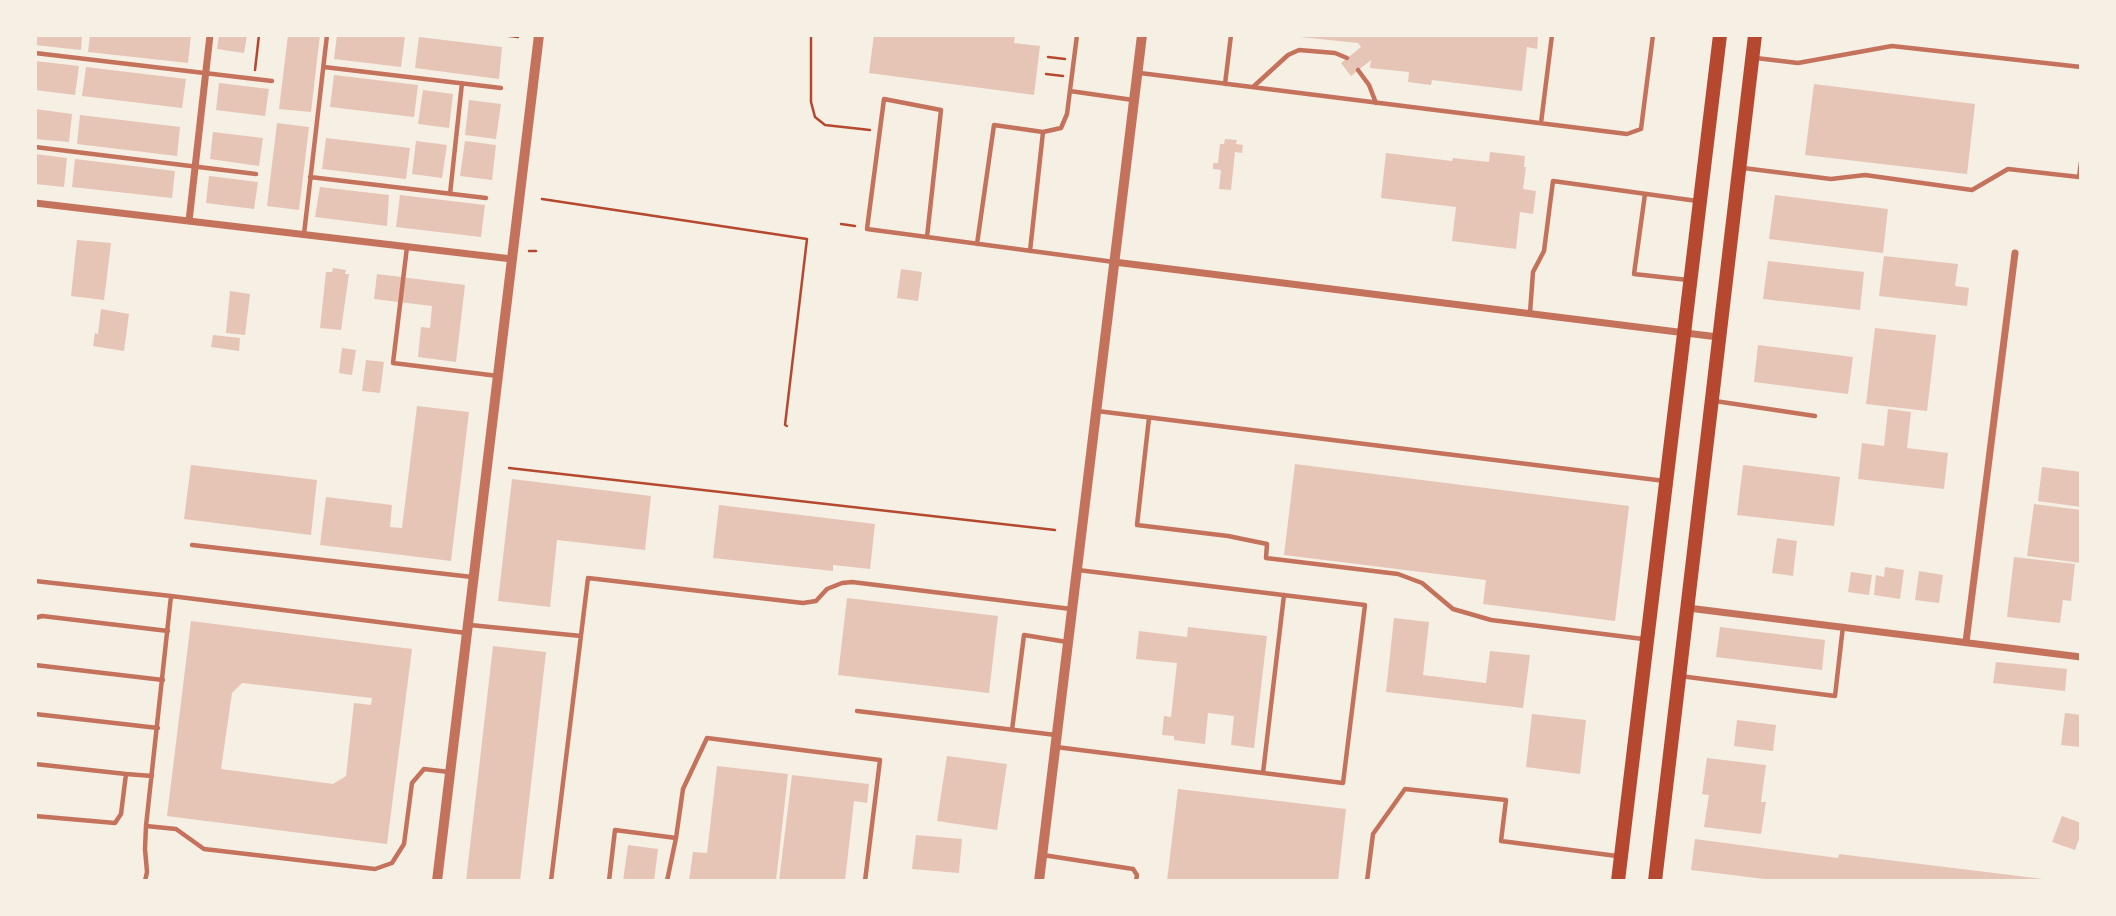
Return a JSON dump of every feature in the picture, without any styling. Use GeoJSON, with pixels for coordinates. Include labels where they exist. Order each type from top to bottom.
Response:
{"type":"FeatureCollection","features":[{"type":"Feature","properties":{"kind":"main road"},"geometry":{"type":"LineString","coordinates":[[1618,881],[1720,35]]}},
{"type":"Feature","properties":{"kind":"main road"},"geometry":{"type":"LineString","coordinates":[[1655,881],[1755,35]]}},
{"type":"Feature","properties":{"kind":"street"},"geometry":{"type":"LineString","coordinates":[[189,222],[211,35]]}},
{"type":"Feature","properties":{"kind":"street"},"geometry":{"type":"LineString","coordinates":[[436,881],[539,35]]}},
{"type":"Feature","properties":{"kind":"street"},"geometry":{"type":"LineString","coordinates":[[1039,881],[1142,35]]}},
{"type":"Feature","properties":{"kind":"street"},"geometry":{"type":"LineString","coordinates":[[35,203],[512,260]]}},
{"type":"Feature","properties":{"kind":"street"},"geometry":{"type":"LineString","coordinates":[[1966,642],[2015,253]]}},
{"type":"Feature","properties":{"kind":"street"},"geometry":{"type":"LineString","coordinates":[[1114,262],[1718,337]]}},
{"type":"Feature","properties":{"kind":"street"},"geometry":{"type":"LineString","coordinates":[[1688,608],[2081,657]]}},
{"type":"Feature","properties":{"kind":"lane"},"geometry":{"type":"LineString","coordinates":[[304,235],[327,35]]}},
{"type":"Feature","properties":{"kind":"lane"},"geometry":{"type":"LineString","coordinates":[[977,244],[994,125],[1043,132],[1061,128],[1067,114],[1077,35]]}},
{"type":"Feature","properties":{"kind":"lane"},"geometry":{"type":"LineString","coordinates":[[1225,84],[1231,35]]}},
{"type":"Feature","properties":{"kind":"lane"},"geometry":{"type":"LineString","coordinates":[[1541,123],[1552,35]]}},
{"type":"Feature","properties":{"kind":"lane"},"geometry":{"type":"LineString","coordinates":[[1137,72],[1627,134],[1641,129],[1653,35]]}},
{"type":"Feature","properties":{"kind":"lane"},"geometry":{"type":"LineString","coordinates":[[1752,57],[1798,62],[1892,46],[2081,67]]}},
{"type":"Feature","properties":{"kind":"lane"},"geometry":{"type":"LineString","coordinates":[[1253,87],[1288,55],[1299,50],[1348,58]]}},
{"type":"Feature","properties":{"kind":"lane"},"geometry":{"type":"LineString","coordinates":[[35,53],[272,81]]}},
{"type":"Feature","properties":{"kind":"lane"},"geometry":{"type":"LineString","coordinates":[[324,67],[501,88]]}},
{"type":"Feature","properties":{"kind":"lane"},"geometry":{"type":"LineString","coordinates":[[1358,70],[1369,85],[1376,103]]}},
{"type":"Feature","properties":{"kind":"lane"},"geometry":{"type":"LineString","coordinates":[[450,194],[462,83]]}},
{"type":"Feature","properties":{"kind":"lane"},"geometry":{"type":"LineString","coordinates":[[1070,91],[1134,100]]}},
{"type":"Feature","properties":{"kind":"lane"},"geometry":{"type":"LineString","coordinates":[[927,237],[941,110],[884,99],[867,229],[1114,262]]}},
{"type":"Feature","properties":{"kind":"lane"},"geometry":{"type":"LineString","coordinates":[[1030,251],[1043,132]]}},
{"type":"Feature","properties":{"kind":"lane"},"geometry":{"type":"LineString","coordinates":[[35,148],[256,174]]}},
{"type":"Feature","properties":{"kind":"lane"},"geometry":{"type":"LineString","coordinates":[[1739,167],[1831,179],[1865,175],[1972,190],[2008,169],[2080,177],[2081,162]]}},
{"type":"Feature","properties":{"kind":"lane"},"geometry":{"type":"LineString","coordinates":[[310,177],[486,198]]}},
{"type":"Feature","properties":{"kind":"lane"},"geometry":{"type":"LineString","coordinates":[[1530,313],[1533,272],[1544,251],[1553,181],[1701,201]]}},
{"type":"Feature","properties":{"kind":"lane"},"geometry":{"type":"LineString","coordinates":[[1645,194],[1633,274],[1691,281]]}},
{"type":"Feature","properties":{"kind":"lane"},"geometry":{"type":"LineString","coordinates":[[407,247],[393,363],[498,376]]}},
{"type":"Feature","properties":{"kind":"lane"},"geometry":{"type":"LineString","coordinates":[[1711,400],[1815,416]]}},
{"type":"Feature","properties":{"kind":"lane"},"geometry":{"type":"LineString","coordinates":[[1096,411],[1667,481]]}},
{"type":"Feature","properties":{"kind":"lane"},"geometry":{"type":"LineString","coordinates":[[1149,418],[1137,525],[1228,536],[1267,544],[1266,558],[1398,574],[1422,583],[1453,609],[1491,620],[1646,639]]}},
{"type":"Feature","properties":{"kind":"lane"},"geometry":{"type":"LineString","coordinates":[[192,545],[473,578]]}},
{"type":"Feature","properties":{"kind":"lane"},"geometry":{"type":"LineString","coordinates":[[857,710],[1012,730],[1056,741],[1343,783],[1365,605],[1077,569]]}},
{"type":"Feature","properties":{"kind":"lane"},"geometry":{"type":"LineString","coordinates":[[551,881],[588,578],[803,603],[816,601],[827,589],[852,582],[1072,610]]}},
{"type":"Feature","properties":{"kind":"lane"},"geometry":{"type":"LineString","coordinates":[[35,581],[467,629],[581,636]]}},
{"type":"Feature","properties":{"kind":"lane"},"geometry":{"type":"LineString","coordinates":[[1263,773],[1284,595]]}},
{"type":"Feature","properties":{"kind":"lane"},"geometry":{"type":"LineString","coordinates":[[145,881],[146,825],[172,596]]}},
{"type":"Feature","properties":{"kind":"lane"},"geometry":{"type":"LineString","coordinates":[[35,618],[42,616],[168,631]]}},
{"type":"Feature","properties":{"kind":"lane"},"geometry":{"type":"LineString","coordinates":[[1679,676],[1835,696],[1843,626]]}},
{"type":"Feature","properties":{"kind":"lane"},"geometry":{"type":"LineString","coordinates":[[1012,730],[1024,635],[1068,642]]}},
{"type":"Feature","properties":{"kind":"lane"},"geometry":{"type":"LineString","coordinates":[[35,666],[163,680]]}},
{"type":"Feature","properties":{"kind":"lane"},"geometry":{"type":"LineString","coordinates":[[35,714],[158,728]]}},
{"type":"Feature","properties":{"kind":"lane"},"geometry":{"type":"LineString","coordinates":[[667,881],[683,789],[707,738],[880,760],[864,881]]}},
{"type":"Feature","properties":{"kind":"lane"},"geometry":{"type":"LineString","coordinates":[[35,764],[152,776]]}},
{"type":"Feature","properties":{"kind":"lane"},"geometry":{"type":"LineString","coordinates":[[146,825],[176,829],[204,849],[375,869],[392,863],[404,844],[412,783],[424,769],[449,772]]}},
{"type":"Feature","properties":{"kind":"lane"},"geometry":{"type":"LineString","coordinates":[[35,816],[115,823],[121,814],[126,774]]}},
{"type":"Feature","properties":{"kind":"lane"},"geometry":{"type":"LineString","coordinates":[[1367,881],[1374,834],[1405,789],[1506,800],[1501,841],[1621,857]]}},
{"type":"Feature","properties":{"kind":"lane"},"geometry":{"type":"LineString","coordinates":[[609,881],[615,830],[676,838]]}},
{"type":"Feature","properties":{"kind":"lane"},"geometry":{"type":"LineString","coordinates":[[1042,855],[1133,869],[1137,875],[1136,881]]}},
{"type":"Feature","properties":{"kind":"path"},"geometry":{"type":"LineString","coordinates":[[254,79],[259,35]]}},
{"type":"Feature","properties":{"kind":"path"},"geometry":{"type":"LineString","coordinates":[[501,35],[518,37]]}},
{"type":"Feature","properties":{"kind":"path"},"geometry":{"type":"LineString","coordinates":[[811,35],[811,103],[816,117],[825,125],[880,131]]}},
{"type":"Feature","properties":{"kind":"path"},"geometry":{"type":"LineString","coordinates":[[1048,57],[1074,60]]}},
{"type":"Feature","properties":{"kind":"path"},"geometry":{"type":"LineString","coordinates":[[1045,74],[1072,77]]}},
{"type":"Feature","properties":{"kind":"path"},"geometry":{"type":"LineString","coordinates":[[542,199],[807,239],[787,426]]}},
{"type":"Feature","properties":{"kind":"path"},"geometry":{"type":"LineString","coordinates":[[841,224],[867,227]]}},
{"type":"Feature","properties":{"kind":"path"},"geometry":{"type":"LineString","coordinates":[[529,251],[536,251]]}},
{"type":"Feature","properties":{"kind":"path"},"geometry":{"type":"LineString","coordinates":[[509,468],[1055,530]]}},
{"type":"Feature","properties":{"kind":"building"},"geometry":{"type":"Polygon","coordinates":[[[35,35],[82,35],[81,50],[35,45],[35,35]]]}},
{"type":"Feature","properties":{"kind":"building"},"geometry":{"type":"Polygon","coordinates":[[[90,35],[191,35],[188,63],[88,52],[90,35]]]}},
{"type":"Feature","properties":{"kind":"building"},"geometry":{"type":"Polygon","coordinates":[[[219,35],[247,35],[244,53],[217,49],[219,35]]]}},
{"type":"Feature","properties":{"kind":"building"},"geometry":{"type":"Polygon","coordinates":[[[288,35],[320,35],[311,112],[279,109],[288,35]]]}},
{"type":"Feature","properties":{"kind":"building"},"geometry":{"type":"Polygon","coordinates":[[[337,35],[405,36],[401,67],[334,59],[337,35]]]}},
{"type":"Feature","properties":{"kind":"building"},"geometry":{"type":"Polygon","coordinates":[[[874,35],[1015,35],[1014,43],[1040,46],[1034,95],[869,73],[874,35]]]}},
{"type":"Feature","properties":{"kind":"building"},"geometry":{"type":"Polygon","coordinates":[[[1538,35],[1537,49],[1527,47],[1522,91],[1432,80],[1431,85],[1408,82],[1409,72],[1370,68],[1371,60],[1351,76],[1341,63],[1361,47],[1358,43],[1300,37],[1538,35]]]}},
{"type":"Feature","properties":{"kind":"building"},"geometry":{"type":"Polygon","coordinates":[[[419,37],[502,47],[499,79],[415,68],[419,37]]]}},
{"type":"Feature","properties":{"kind":"building"},"geometry":{"type":"Polygon","coordinates":[[[35,61],[79,66],[75,95],[35,90],[35,61]]]}},
{"type":"Feature","properties":{"kind":"building"},"geometry":{"type":"Polygon","coordinates":[[[86,67],[186,79],[182,108],[82,96],[86,67]]]}},
{"type":"Feature","properties":{"kind":"building"},"geometry":{"type":"Polygon","coordinates":[[[334,75],[418,85],[414,117],[330,107],[334,75]]]}},
{"type":"Feature","properties":{"kind":"building"},"geometry":{"type":"Polygon","coordinates":[[[219,83],[269,89],[265,116],[216,110],[219,83]]]}},
{"type":"Feature","properties":{"kind":"building"},"geometry":{"type":"Polygon","coordinates":[[[1814,84],[1975,104],[1967,174],[1805,155],[1814,84]]]}},
{"type":"Feature","properties":{"kind":"building"},"geometry":{"type":"Polygon","coordinates":[[[423,90],[453,94],[449,128],[418,124],[423,90]]]}},
{"type":"Feature","properties":{"kind":"building"},"geometry":{"type":"Polygon","coordinates":[[[469,100],[501,104],[496,139],[465,135],[469,100]]]}},
{"type":"Feature","properties":{"kind":"building"},"geometry":{"type":"Polygon","coordinates":[[[35,109],[72,114],[69,142],[35,139],[35,109]]]}},
{"type":"Feature","properties":{"kind":"building"},"geometry":{"type":"Polygon","coordinates":[[[80,115],[180,127],[177,156],[77,144],[80,115]]]}},
{"type":"Feature","properties":{"kind":"building"},"geometry":{"type":"Polygon","coordinates":[[[277,123],[309,127],[299,210],[267,206],[277,123]]]}},
{"type":"Feature","properties":{"kind":"building"},"geometry":{"type":"Polygon","coordinates":[[[213,132],[263,138],[259,166],[210,159],[213,132]]]}},
{"type":"Feature","properties":{"kind":"building"},"geometry":{"type":"Polygon","coordinates":[[[326,138],[410,148],[406,179],[322,169],[326,138]]]}},
{"type":"Feature","properties":{"kind":"building"},"geometry":{"type":"Polygon","coordinates":[[[1225,139],[1237,140],[1236,144],[1243,145],[1242,153],[1235,152],[1231,190],[1219,189],[1221,170],[1213,169],[1213,163],[1218,163],[1220,144],[1224,144],[1225,139]]]}},
{"type":"Feature","properties":{"kind":"building"},"geometry":{"type":"Polygon","coordinates":[[[416,141],[447,145],[442,178],[412,174],[416,141]]]}},
{"type":"Feature","properties":{"kind":"building"},"geometry":{"type":"Polygon","coordinates":[[[465,141],[496,145],[492,180],[460,176],[465,141]]]}},
{"type":"Feature","properties":{"kind":"building"},"geometry":{"type":"Polygon","coordinates":[[[1490,152],[1525,156],[1523,189],[1536,191],[1533,214],[1520,212],[1516,249],[1452,241],[1456,207],[1381,198],[1386,153],[1452,161],[1453,158],[1489,162],[1490,152]]]}},
{"type":"Feature","properties":{"kind":"building"},"geometry":{"type":"Polygon","coordinates":[[[35,154],[67,158],[64,187],[35,184],[35,154]]]}},
{"type":"Feature","properties":{"kind":"building"},"geometry":{"type":"Polygon","coordinates":[[[75,159],[175,171],[172,198],[72,187],[75,159]]]}},
{"type":"Feature","properties":{"kind":"building"},"geometry":{"type":"Polygon","coordinates":[[[209,176],[258,182],[254,209],[206,203],[209,176]]]}},
{"type":"Feature","properties":{"kind":"building"},"geometry":{"type":"Polygon","coordinates":[[[320,187],[389,195],[387,226],[315,217],[320,187]]]}},
{"type":"Feature","properties":{"kind":"building"},"geometry":{"type":"Polygon","coordinates":[[[400,195],[485,205],[481,237],[396,227],[400,195]]]}},
{"type":"Feature","properties":{"kind":"building"},"geometry":{"type":"Polygon","coordinates":[[[1775,195],[1888,209],[1883,253],[1769,239],[1775,195]]]}},
{"type":"Feature","properties":{"kind":"building"},"geometry":{"type":"Polygon","coordinates":[[[77,240],[111,243],[104,300],[71,296],[77,240]]]}},
{"type":"Feature","properties":{"kind":"building"},"geometry":{"type":"Polygon","coordinates":[[[1884,256],[1958,264],[1955,286],[1969,288],[1967,306],[1879,296],[1884,256]]]}},
{"type":"Feature","properties":{"kind":"building"},"geometry":{"type":"Polygon","coordinates":[[[1768,261],[1864,272],[1860,310],[1763,299],[1768,261]]]}},
{"type":"Feature","properties":{"kind":"building"},"geometry":{"type":"Polygon","coordinates":[[[333,268],[346,270],[345,274],[349,274],[341,330],[320,328],[326,272],[332,272],[333,268]]]}},
{"type":"Feature","properties":{"kind":"building"},"geometry":{"type":"Polygon","coordinates":[[[901,269],[922,272],[918,301],[897,298],[901,269]]]}},
{"type":"Feature","properties":{"kind":"building"},"geometry":{"type":"Polygon","coordinates":[[[377,274],[465,285],[456,362],[418,357],[421,327],[430,328],[432,306],[374,299],[377,274]]]}},
{"type":"Feature","properties":{"kind":"building"},"geometry":{"type":"Polygon","coordinates":[[[230,291],[250,294],[245,335],[226,333],[230,291]]]}},
{"type":"Feature","properties":{"kind":"building"},"geometry":{"type":"Polygon","coordinates":[[[101,309],[129,314],[124,351],[93,346],[95,333],[98,334],[101,309]]]}},
{"type":"Feature","properties":{"kind":"building"},"geometry":{"type":"Polygon","coordinates":[[[1875,328],[1936,335],[1927,411],[1866,404],[1875,328]]]}},
{"type":"Feature","properties":{"kind":"building"},"geometry":{"type":"Polygon","coordinates":[[[213,335],[240,338],[239,351],[211,347],[213,335]]]}},
{"type":"Feature","properties":{"kind":"building"},"geometry":{"type":"Polygon","coordinates":[[[1758,345],[1853,357],[1848,394],[1754,382],[1758,345]]]}},
{"type":"Feature","properties":{"kind":"building"},"geometry":{"type":"Polygon","coordinates":[[[342,348],[356,350],[352,375],[339,373],[342,348]]]}},
{"type":"Feature","properties":{"kind":"building"},"geometry":{"type":"Polygon","coordinates":[[[366,360],[384,362],[380,393],[362,391],[366,360]]]}},
{"type":"Feature","properties":{"kind":"building"},"geometry":{"type":"Polygon","coordinates":[[[417,406],[469,412],[451,561],[320,545],[326,497],[392,505],[390,527],[402,528],[417,406]]]}},
{"type":"Feature","properties":{"kind":"building"},"geometry":{"type":"Polygon","coordinates":[[[1888,409],[1911,412],[1907,448],[1948,453],[1944,489],[1858,479],[1862,443],[1884,446],[1888,409]]]}},
{"type":"Feature","properties":{"kind":"building"},"geometry":{"type":"Polygon","coordinates":[[[1295,464],[1629,506],[1615,621],[1483,604],[1486,580],[1284,555],[1295,464]]]}},
{"type":"Feature","properties":{"kind":"building"},"geometry":{"type":"Polygon","coordinates":[[[191,465],[317,480],[311,535],[184,519],[191,465]]]}},
{"type":"Feature","properties":{"kind":"building"},"geometry":{"type":"Polygon","coordinates":[[[1743,465],[1840,477],[1834,526],[1737,515],[1743,465]]]}},
{"type":"Feature","properties":{"kind":"building"},"geometry":{"type":"Polygon","coordinates":[[[2042,467],[2081,472],[2081,507],[2038,501],[2042,467]]]}},
{"type":"Feature","properties":{"kind":"building"},"geometry":{"type":"Polygon","coordinates":[[[512,479],[651,496],[645,550],[557,540],[550,607],[498,601],[512,479]]]}},
{"type":"Feature","properties":{"kind":"building"},"geometry":{"type":"Polygon","coordinates":[[[2034,504],[2081,510],[2081,563],[2027,556],[2034,504]]]}},
{"type":"Feature","properties":{"kind":"building"},"geometry":{"type":"Polygon","coordinates":[[[719,505],[875,524],[870,569],[833,565],[833,571],[713,558],[719,505]]]}},
{"type":"Feature","properties":{"kind":"building"},"geometry":{"type":"Polygon","coordinates":[[[1777,538],[1797,541],[1793,576],[1772,573],[1777,538]]]}},
{"type":"Feature","properties":{"kind":"building"},"geometry":{"type":"Polygon","coordinates":[[[2014,557],[2075,564],[2071,601],[2063,600],[2060,623],[2007,617],[2014,557]]]}},
{"type":"Feature","properties":{"kind":"building"},"geometry":{"type":"Polygon","coordinates":[[[1885,567],[1904,570],[1900,599],[1874,595],[1876,575],[1884,577],[1885,567]]]}},
{"type":"Feature","properties":{"kind":"building"},"geometry":{"type":"Polygon","coordinates":[[[1919,571],[1943,575],[1939,603],[1915,600],[1919,571]]]}},
{"type":"Feature","properties":{"kind":"building"},"geometry":{"type":"Polygon","coordinates":[[[1851,572],[1872,575],[1869,595],[1848,592],[1851,572]]]}},
{"type":"Feature","properties":{"kind":"building"},"geometry":{"type":"Polygon","coordinates":[[[847,598],[998,616],[989,693],[838,675],[847,598]]]}},
{"type":"Feature","properties":{"kind":"building"},"geometry":{"type":"Polygon","coordinates":[[[1394,618],[1429,622],[1423,675],[1486,683],[1490,651],[1530,655],[1523,708],[1386,692],[1394,618]]]}},
{"type":"Feature","properties":{"kind":"building"},"geometry":{"type":"Polygon","coordinates":[[[191,621],[412,649],[387,844],[167,816],[191,621]],[[242,683],[232,693],[221,769],[333,784],[346,776],[354,703],[371,705],[372,698],[242,683]]]}},
{"type":"Feature","properties":{"kind":"building"},"geometry":{"type":"Polygon","coordinates":[[[1188,627],[1267,636],[1254,748],[1231,745],[1234,716],[1208,713],[1205,744],[1174,740],[1174,736],[1162,735],[1164,716],[1171,717],[1177,663],[1136,659],[1139,631],[1187,637],[1188,627]]]}},
{"type":"Feature","properties":{"kind":"building"},"geometry":{"type":"Polygon","coordinates":[[[1720,627],[1825,640],[1822,670],[1716,657],[1720,627]]]}},
{"type":"Feature","properties":{"kind":"building"},"geometry":{"type":"Polygon","coordinates":[[[493,646],[546,652],[520,881],[466,881],[493,646]]]}},
{"type":"Feature","properties":{"kind":"building"},"geometry":{"type":"Polygon","coordinates":[[[1996,662],[2067,669],[2065,691],[1993,683],[1996,662]]]}},
{"type":"Feature","properties":{"kind":"building"},"geometry":{"type":"Polygon","coordinates":[[[2065,713],[2081,715],[2081,747],[2061,745],[2065,713]]]}},
{"type":"Feature","properties":{"kind":"building"},"geometry":{"type":"Polygon","coordinates":[[[1532,714],[1586,720],[1580,774],[1526,767],[1532,714]]]}},
{"type":"Feature","properties":{"kind":"building"},"geometry":{"type":"Polygon","coordinates":[[[1737,720],[1776,725],[1773,751],[1734,746],[1737,720]]]}},
{"type":"Feature","properties":{"kind":"building"},"geometry":{"type":"Polygon","coordinates":[[[947,756],[1007,764],[997,830],[937,821],[947,756]]]}},
{"type":"Feature","properties":{"kind":"building"},"geometry":{"type":"Polygon","coordinates":[[[1707,758],[1766,765],[1761,802],[1766,802],[1761,834],[1704,827],[1709,795],[1702,794],[1707,758]]]}},
{"type":"Feature","properties":{"kind":"building"},"geometry":{"type":"Polygon","coordinates":[[[717,766],[788,774],[776,881],[689,881],[693,852],[707,853],[717,766]]]}},
{"type":"Feature","properties":{"kind":"building"},"geometry":{"type":"Polygon","coordinates":[[[792,775],[869,784],[867,803],[854,801],[845,881],[779,881],[792,775]]]}},
{"type":"Feature","properties":{"kind":"building"},"geometry":{"type":"Polygon","coordinates":[[[1178,789],[1346,809],[1338,881],[1167,881],[1178,789]]]}},
{"type":"Feature","properties":{"kind":"building"},"geometry":{"type":"Polygon","coordinates":[[[2062,816],[2081,823],[2081,833],[2075,850],[2052,842],[2062,816]]]}},
{"type":"Feature","properties":{"kind":"building"},"geometry":{"type":"Polygon","coordinates":[[[916,835],[962,839],[959,873],[912,869],[916,835]]]}},
{"type":"Feature","properties":{"kind":"building"},"geometry":{"type":"Polygon","coordinates":[[[1695,839],[1838,858],[1839,854],[2043,881],[1781,881],[1691,870],[1695,839]]]}},
{"type":"Feature","properties":{"kind":"building"},"geometry":{"type":"Polygon","coordinates":[[[628,845],[658,849],[654,881],[623,881],[628,845]]]}}]}
